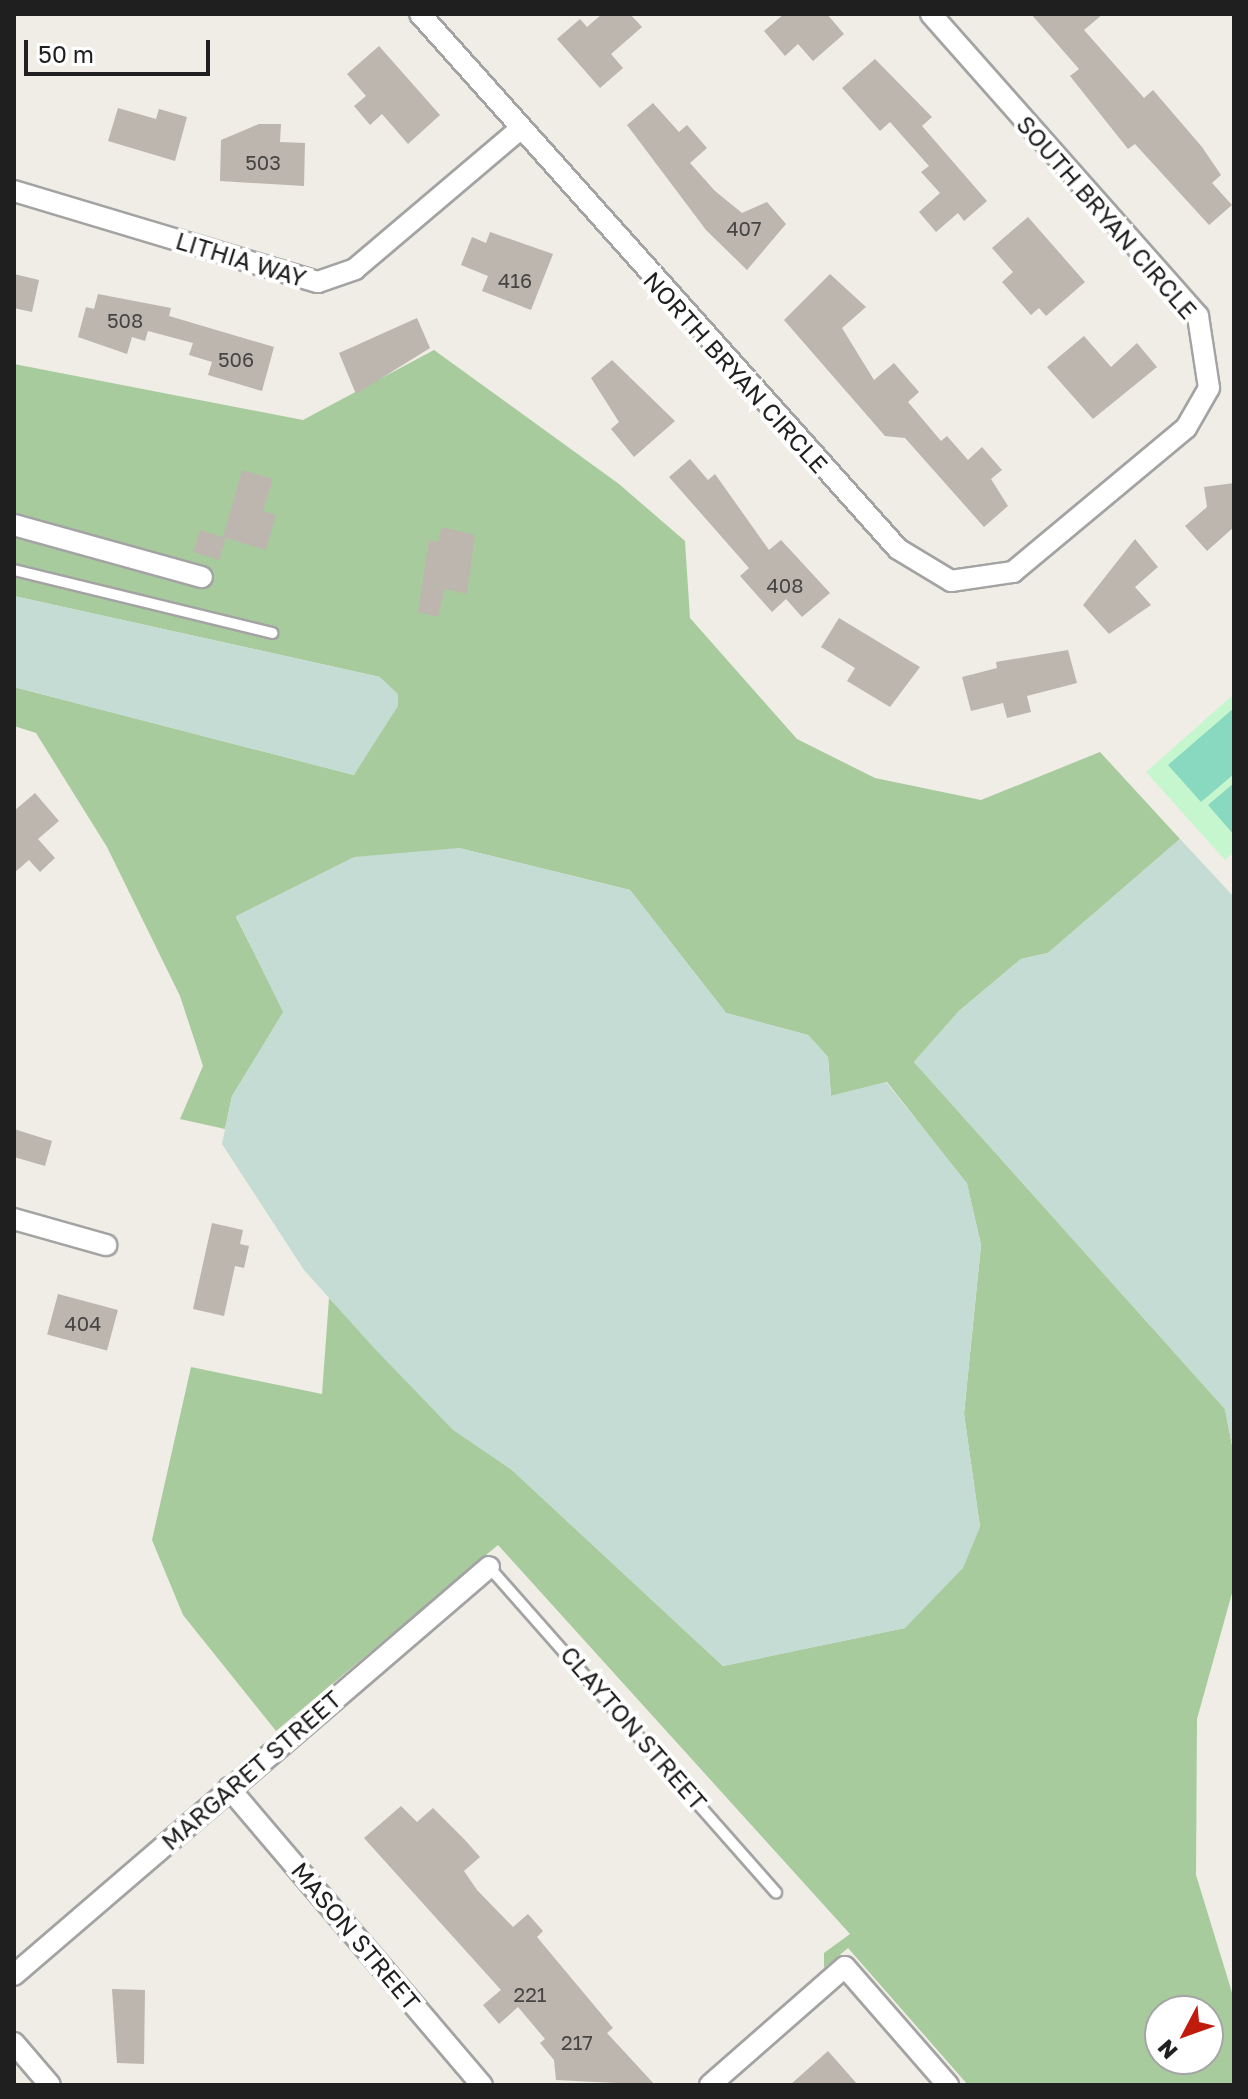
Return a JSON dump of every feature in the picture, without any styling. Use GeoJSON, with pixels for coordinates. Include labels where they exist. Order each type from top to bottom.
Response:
{"type":"FeatureCollection","features":[{"type":"Feature","properties":{"kind":"street","name":"NORTH BRYAN CIRCLE"},"geometry":{"type":"LineString","coordinates":[[420,14],[518,131],[898,549],[951,581],[1013,572],[1099,499]]}},
{"type":"Feature","properties":{"kind":"street","name":"SOUTH BRYAN CIRCLE"},"geometry":{"type":"LineString","coordinates":[[931,14],[1198,316],[1209,388],[1186,428],[1099,499]]}},
{"type":"Feature","properties":{"kind":"street","name":"LITHIA WAY"},"geometry":{"type":"LineString","coordinates":[[14,191],[318,282],[355,269],[518,131]]}},
{"type":"Feature","properties":{"kind":"street"},"geometry":{"type":"LineString","coordinates":[[14,525],[202,577]]}},
{"type":"Feature","properties":{"kind":"street"},"geometry":{"type":"LineString","coordinates":[[14,1219],[106,1245]]}},
{"type":"Feature","properties":{"kind":"street","name":"MARGARET STREET"},"geometry":{"type":"LineString","coordinates":[[14,1975],[489,1567]]}},
{"type":"Feature","properties":{"kind":"street","name":"MASON STREET"},"geometry":{"type":"LineString","coordinates":[[229,1788],[482,2085]]}},
{"type":"Feature","properties":{"kind":"street"},"geometry":{"type":"LineString","coordinates":[[710,2085],[845,1967],[948,2085]]}},
{"type":"Feature","properties":{"kind":"street"},"geometry":{"type":"LineString","coordinates":[[14,2043],[50,2085]]}},
{"type":"Feature","properties":{"kind":"lane"},"geometry":{"type":"LineString","coordinates":[[14,570],[272,633]]}},
{"type":"Feature","properties":{"kind":"lane","name":"CLAYTON STREET"},"geometry":{"type":"LineString","coordinates":[[489,1567],[776,1893]]}},
{"type":"Feature","properties":{"kind":"green space"},"geometry":{"type":"Polygon","coordinates":[[[434,350],[619,484],[685,541],[690,618],[797,739],[875,778],[981,800],[1100,752],[1180,839],[1048,953],[1021,959],[959,1011],[914,1062],[1225,1409],[1234,1456],[1234,1586],[1197,1719],[1196,1875],[1234,1999],[1234,2085],[968,2085],[848,1948],[824,1968],[824,1953],[850,1934],[498,1545],[276,1731],[183,1615],[152,1540],[191,1367],[322,1394],[329,1298],[453,1429],[512,1470],[723,1666],[905,1628],[980,1527],[964,1414],[981,1245],[967,1184],[887,1082],[831,1096],[828,1057],[808,1035],[726,1013],[630,890],[459,848],[236,917],[284,1012],[232,1096],[225,1129],[180,1119],[203,1066],[180,996],[107,847],[36,733],[14,726],[14,687],[354,775],[380,677],[14,596],[14,364],[303,420],[434,350]]]}},
{"type":"Feature","properties":{"kind":"green space"},"geometry":{"type":"Polygon","coordinates":[[[14,596],[380,677],[398,694],[398,706],[354,775],[14,687],[14,596]]]}},
{"type":"Feature","properties":{"kind":"green space"},"geometry":{"type":"Polygon","coordinates":[[[1234,694],[1234,852],[1225,860],[1146,772],[1234,694]]]}},
{"type":"Feature","properties":{"kind":"green space"},"geometry":{"type":"Polygon","coordinates":[[[1234,708],[1234,774],[1201,802],[1168,765],[1234,708]]]}},
{"type":"Feature","properties":{"kind":"green space"},"geometry":{"type":"Polygon","coordinates":[[[1234,783],[1234,835],[1208,805],[1234,783]]]}},
{"type":"Feature","properties":{"kind":"green space"},"geometry":{"type":"Polygon","coordinates":[[[1180,839],[1234,897],[1234,1455],[1225,1409],[914,1062],[959,1011],[1021,959],[1048,953],[1180,839]]]}},
{"type":"Feature","properties":{"kind":"green space"},"geometry":{"type":"Polygon","coordinates":[[[459,848],[630,890],[726,1013],[808,1035],[828,1057],[831,1096],[886,1082],[967,1183],[981,1245],[964,1413],[980,1527],[963,1568],[905,1628],[723,1666],[512,1470],[453,1430],[373,1347],[304,1270],[222,1144],[232,1096],[283,1012],[236,916],[354,857],[459,848]]]}},
{"type":"Feature","properties":{"kind":"building"},"geometry":{"type":"Polygon","coordinates":[[[602,14],[630,14],[642,27],[611,54],[623,68],[600,88],[557,39],[580,19],[587,27],[602,14]]]}},
{"type":"Feature","properties":{"kind":"building"},"geometry":{"type":"Polygon","coordinates":[[[784,14],[827,14],[844,34],[813,61],[798,44],[785,56],[764,31],[784,14]]]}},
{"type":"Feature","properties":{"kind":"building"},"geometry":{"type":"Polygon","coordinates":[[[1031,14],[1103,14],[1084,30],[1144,98],[1153,90],[1202,147],[1221,175],[1212,183],[1232,205],[1209,225],[1135,144],[1128,149],[1070,76],[1079,69],[1031,14]]]}},
{"type":"Feature","properties":{"kind":"building"},"geometry":{"type":"Polygon","coordinates":[[[379,46],[440,115],[408,144],[382,114],[370,125],[354,106],[366,96],[347,74],[379,46]]]}},
{"type":"Feature","properties":{"kind":"building"},"geometry":{"type":"Polygon","coordinates":[[[875,59],[932,117],[922,126],[987,201],[964,221],[958,213],[936,232],[919,212],[940,193],[921,172],[929,166],[890,122],[880,131],[842,88],[875,59]]]}},
{"type":"Feature","properties":{"kind":"building"},"geometry":{"type":"Polygon","coordinates":[[[653,103],[679,132],[687,125],[707,148],[690,163],[715,191],[742,213],[767,202],[786,224],[747,270],[706,230],[627,125],[653,103]]]}},
{"type":"Feature","properties":{"kind":"building"},"geometry":{"type":"Polygon","coordinates":[[[118,108],[156,119],[159,109],[187,117],[175,161],[108,141],[118,108]]]}},
{"type":"Feature","properties":{"kind":"building"},"geometry":{"type":"Polygon","coordinates":[[[259,124],[281,124],[280,142],[305,143],[304,186],[220,181],[221,140],[259,124]]]}},
{"type":"Feature","properties":{"kind":"building"},"geometry":{"type":"Polygon","coordinates":[[[1028,217],[1085,282],[1046,316],[1039,308],[1031,315],[1002,282],[1013,272],[992,248],[1028,217]]]}},
{"type":"Feature","properties":{"kind":"building"},"geometry":{"type":"Polygon","coordinates":[[[490,232],[553,254],[531,310],[482,291],[488,276],[461,265],[472,237],[486,243],[490,232]]]}},
{"type":"Feature","properties":{"kind":"building"},"geometry":{"type":"Polygon","coordinates":[[[14,274],[39,280],[32,312],[14,308],[14,274]]]}},
{"type":"Feature","properties":{"kind":"building"},"geometry":{"type":"Polygon","coordinates":[[[830,274],[866,307],[842,328],[874,380],[894,363],[919,392],[908,402],[941,441],[947,436],[968,460],[982,447],[1002,470],[991,479],[1008,506],[984,527],[905,438],[885,436],[784,320],[830,274]]]}},
{"type":"Feature","properties":{"kind":"building"},"geometry":{"type":"Polygon","coordinates":[[[98,294],[171,308],[169,316],[274,347],[262,391],[208,375],[212,362],[189,355],[193,343],[148,331],[145,341],[132,337],[127,354],[78,337],[86,307],[94,309],[98,294]]]}},
{"type":"Feature","properties":{"kind":"building"},"geometry":{"type":"Polygon","coordinates":[[[417,318],[430,348],[356,394],[339,353],[417,318]]]}},
{"type":"Feature","properties":{"kind":"building"},"geometry":{"type":"Polygon","coordinates":[[[1084,336],[1111,367],[1137,343],[1157,367],[1093,419],[1047,367],[1084,336]]]}},
{"type":"Feature","properties":{"kind":"building"},"geometry":{"type":"Polygon","coordinates":[[[612,360],[675,421],[634,457],[611,429],[619,422],[591,378],[612,360]]]}},
{"type":"Feature","properties":{"kind":"building"},"geometry":{"type":"Polygon","coordinates":[[[690,459],[708,480],[715,474],[769,550],[781,540],[830,593],[802,617],[786,599],[772,612],[740,576],[749,568],[669,477],[690,459]]]}},
{"type":"Feature","properties":{"kind":"building"},"geometry":{"type":"Polygon","coordinates":[[[242,470],[273,479],[263,511],[276,515],[266,550],[223,537],[242,470]]]}},
{"type":"Feature","properties":{"kind":"building"},"geometry":{"type":"Polygon","coordinates":[[[1234,483],[1234,527],[1207,551],[1185,526],[1207,507],[1204,487],[1234,483]]]}},
{"type":"Feature","properties":{"kind":"building"},"geometry":{"type":"Polygon","coordinates":[[[442,527],[475,535],[467,594],[445,589],[438,617],[418,612],[429,540],[438,542],[442,527]]]}},
{"type":"Feature","properties":{"kind":"building"},"geometry":{"type":"Polygon","coordinates":[[[200,530],[226,538],[219,560],[193,552],[200,530]]]}},
{"type":"Feature","properties":{"kind":"building"},"geometry":{"type":"Polygon","coordinates":[[[1135,539],[1158,567],[1135,587],[1151,605],[1109,634],[1083,605],[1135,539]]]}},
{"type":"Feature","properties":{"kind":"building"},"geometry":{"type":"Polygon","coordinates":[[[839,618],[920,667],[890,707],[847,681],[855,668],[821,647],[839,618]]]}},
{"type":"Feature","properties":{"kind":"building"},"geometry":{"type":"Polygon","coordinates":[[[1068,650],[1077,683],[1027,696],[1031,712],[1007,718],[1003,703],[971,711],[962,677],[997,668],[996,662],[1068,650]]]}},
{"type":"Feature","properties":{"kind":"building"},"geometry":{"type":"Polygon","coordinates":[[[35,793],[59,821],[38,839],[55,858],[40,872],[29,860],[14,873],[14,811],[35,793]]]}},
{"type":"Feature","properties":{"kind":"building"},"geometry":{"type":"Polygon","coordinates":[[[14,1129],[52,1141],[45,1166],[14,1157],[14,1129]]]}},
{"type":"Feature","properties":{"kind":"building"},"geometry":{"type":"Polygon","coordinates":[[[212,1223],[243,1230],[240,1244],[249,1246],[244,1268],[235,1266],[224,1316],[193,1309],[212,1223]]]}},
{"type":"Feature","properties":{"kind":"building"},"geometry":{"type":"Polygon","coordinates":[[[58,1294],[118,1310],[107,1351],[47,1335],[58,1294]]]}},
{"type":"Feature","properties":{"kind":"building"},"geometry":{"type":"Polygon","coordinates":[[[401,1806],[417,1822],[433,1808],[465,1840],[480,1857],[464,1871],[477,1890],[513,1927],[528,1914],[543,1931],[537,1937],[613,2028],[607,2033],[655,2085],[556,2080],[554,2060],[540,2043],[545,2039],[518,2007],[499,2024],[483,2005],[501,1990],[364,1838],[401,1806]]]}},
{"type":"Feature","properties":{"kind":"building"},"geometry":{"type":"Polygon","coordinates":[[[112,1989],[145,1990],[144,2064],[117,2063],[112,1989]]]}},
{"type":"Feature","properties":{"kind":"building"},"geometry":{"type":"Polygon","coordinates":[[[828,2051],[858,2085],[790,2085],[828,2051]]]}}]}
